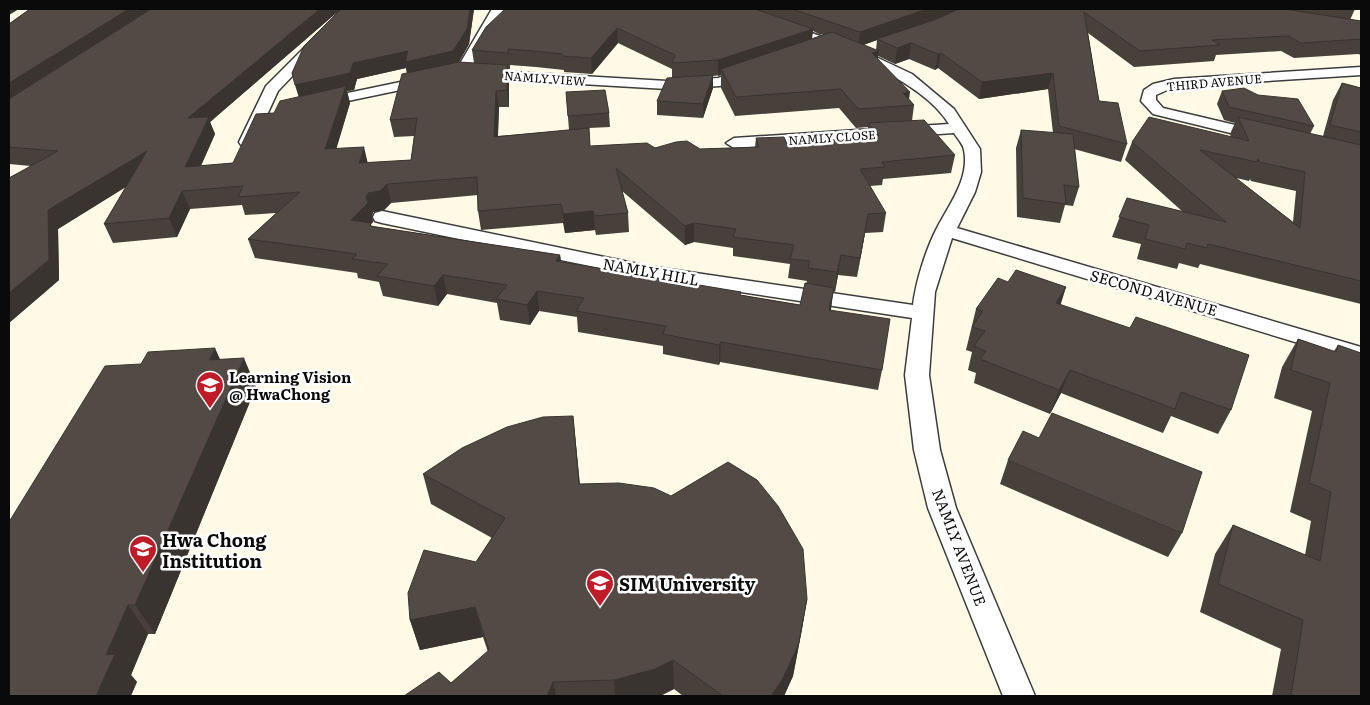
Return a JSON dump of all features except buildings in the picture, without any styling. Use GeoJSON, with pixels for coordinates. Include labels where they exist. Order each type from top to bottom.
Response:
{"type":"FeatureCollection","features":[{"type":"Feature","properties":{"kind":"street"},"geometry":{"type":"LineString","coordinates":[[239,159],[271,89],[350,9]]}},
{"type":"Feature","properties":{"kind":"street"},"geometry":{"type":"LineString","coordinates":[[462,72],[498,9]]}},
{"type":"Feature","properties":{"kind":"street","name":"NAMLY AVENUE"},"geometry":{"type":"LineString","coordinates":[[739,10],[858,54],[907,77],[950,112],[972,149],[972,172],[966,192],[945,230],[931,268],[922,313],[917,375],[927,450],[942,508],[1019,696]]}},
{"type":"Feature","properties":{"kind":"street"},"geometry":{"type":"LineString","coordinates":[[812,50],[830,44]]}},
{"type":"Feature","properties":{"kind":"street"},"geometry":{"type":"LineString","coordinates":[[858,54],[876,48]]}},
{"type":"Feature","properties":{"kind":"street","name":"NAMLY VIEW"},"geometry":{"type":"LineString","coordinates":[[308,106],[462,72],[564,80],[666,84],[720,82],[766,66]]}},
{"type":"Feature","properties":{"kind":"street","name":"THIRD AVENUE"},"geometry":{"type":"LineString","coordinates":[[1274,138],[1158,111],[1148,101],[1149,92],[1158,87],[1174,83],[1361,72]]}},
{"type":"Feature","properties":{"kind":"street"},"geometry":{"type":"LineString","coordinates":[[258,116],[280,112]]}},
{"type":"Feature","properties":{"kind":"street","name":"NAMLY CLOSE"},"geometry":{"type":"LineString","coordinates":[[734,143],[960,128]]}},
{"type":"Feature","properties":{"kind":"street","name":"NAMLY HILL"},"geometry":{"type":"LineString","coordinates":[[382,217],[648,272],[922,313]]}},
{"type":"Feature","properties":{"kind":"street","name":"SECOND AVENUE"},"geometry":{"type":"LineString","coordinates":[[945,230],[1361,355]]}},
{"type":"Feature","properties":{"kind":"place","name":"Learning Vision @ HwaChong"},"geometry":{"type":"Point","coordinates":[210,409]}},
{"type":"Feature","properties":{"kind":"place","name":"Hwa Chong Institution"},"geometry":{"type":"Point","coordinates":[143,573]}},
{"type":"Feature","properties":{"kind":"place","name":"SIM University"},"geometry":{"type":"Point","coordinates":[600,607]}}]}
